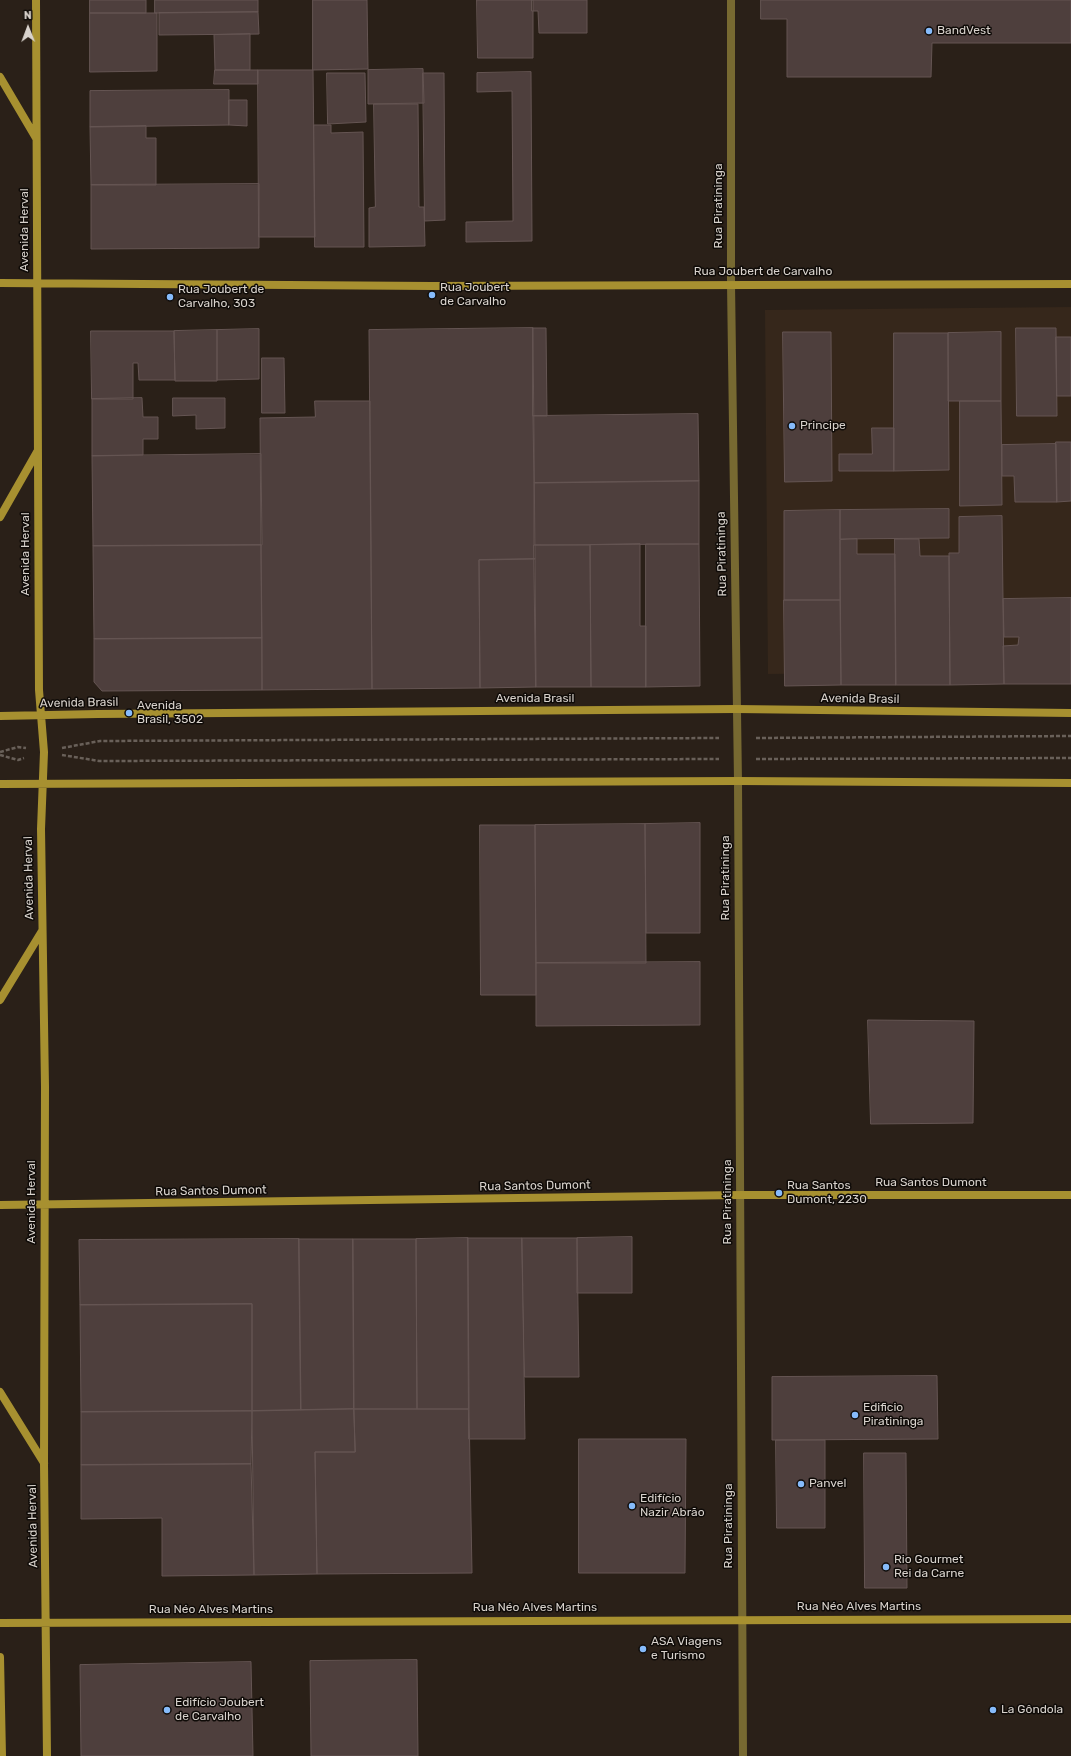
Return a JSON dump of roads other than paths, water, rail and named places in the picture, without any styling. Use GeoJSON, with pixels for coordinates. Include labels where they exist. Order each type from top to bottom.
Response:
{"type":"FeatureCollection","features":[{"type":"Feature","properties":{"kind":"main road","name":"Avenida Herval"},"geometry":{"type":"LineString","coordinates":[[36,0],[39,690],[44,752],[41,829],[45,1087],[44,1463],[47,1756]]}},
{"type":"Feature","properties":{"kind":"main road"},"geometry":{"type":"LineString","coordinates":[[0,77],[36,140]]}},
{"type":"Feature","properties":{"kind":"main road","name":"Rua Joubert de Carvalho"},"geometry":{"type":"LineString","coordinates":[[0,283],[37,282],[432,286],[1071,284]]}},
{"type":"Feature","properties":{"kind":"main road"},"geometry":{"type":"LineString","coordinates":[[0,517],[37,451]]}},
{"type":"Feature","properties":{"kind":"main road","name":"Avenida Brasil"},"geometry":{"type":"LineString","coordinates":[[0,716],[736,709],[1071,713]]}},
{"type":"Feature","properties":{"kind":"main road"},"geometry":{"type":"LineString","coordinates":[[0,784],[738,781],[1071,783]]}},
{"type":"Feature","properties":{"kind":"main road"},"geometry":{"type":"LineString","coordinates":[[0,1000],[42,930]]}},
{"type":"Feature","properties":{"kind":"main road","name":"Rua Santos Dumont"},"geometry":{"type":"LineString","coordinates":[[0,1205],[44,1206],[740,1195],[1071,1195]]}},
{"type":"Feature","properties":{"kind":"main road"},"geometry":{"type":"LineString","coordinates":[[0,1389],[0,1399]]}},
{"type":"Feature","properties":{"kind":"main road"},"geometry":{"type":"LineString","coordinates":[[0,1392],[44,1463]]}},
{"type":"Feature","properties":{"kind":"main road","name":"Rua Néo Alves Martins"},"geometry":{"type":"LineString","coordinates":[[0,1623],[1071,1618]]}},
{"type":"Feature","properties":{"kind":"main road"},"geometry":{"type":"LineString","coordinates":[[0,1657],[2,1756]]}},
{"type":"Feature","properties":{"kind":"street","name":"Rua Piratininga"},"geometry":{"type":"LineString","coordinates":[[731,0],[731,284],[738,781],[743,1756]]}},
{"type":"Feature","properties":{"kind":"place","name":"BandVest"},"geometry":{"type":"Point","coordinates":[929,31]}},
{"type":"Feature","properties":{"kind":"place","name":"Rua Joubert de Carvalho"},"geometry":{"type":"Point","coordinates":[432,295]}},
{"type":"Feature","properties":{"kind":"place","name":"Rua Joubert de Carvalho, 303"},"geometry":{"type":"Point","coordinates":[170,297]}},
{"type":"Feature","properties":{"kind":"place","name":"Principe"},"geometry":{"type":"Point","coordinates":[792,426]}},
{"type":"Feature","properties":{"kind":"place","name":"Avenida Brasil, 3502"},"geometry":{"type":"Point","coordinates":[129,713]}},
{"type":"Feature","properties":{"kind":"place","name":"Rua Santos Dumont, 2230"},"geometry":{"type":"Point","coordinates":[779,1193]}},
{"type":"Feature","properties":{"kind":"place","name":"Edificio Piratininga"},"geometry":{"type":"Point","coordinates":[855,1415]}},
{"type":"Feature","properties":{"kind":"place","name":"Panvel"},"geometry":{"type":"Point","coordinates":[801,1484]}},
{"type":"Feature","properties":{"kind":"place","name":"Edifício Nazir Abrão"},"geometry":{"type":"Point","coordinates":[632,1506]}},
{"type":"Feature","properties":{"kind":"place","name":"Rio Gourmet Rei da Carne"},"geometry":{"type":"Point","coordinates":[886,1567]}},
{"type":"Feature","properties":{"kind":"place","name":"ASA Viagens e Turismo"},"geometry":{"type":"Point","coordinates":[643,1649]}},
{"type":"Feature","properties":{"kind":"place","name":"Edifício Joubert de Carvalho"},"geometry":{"type":"Point","coordinates":[167,1710]}},
{"type":"Feature","properties":{"kind":"place","name":"La Gôndola"},"geometry":{"type":"Point","coordinates":[993,1710]}}]}
